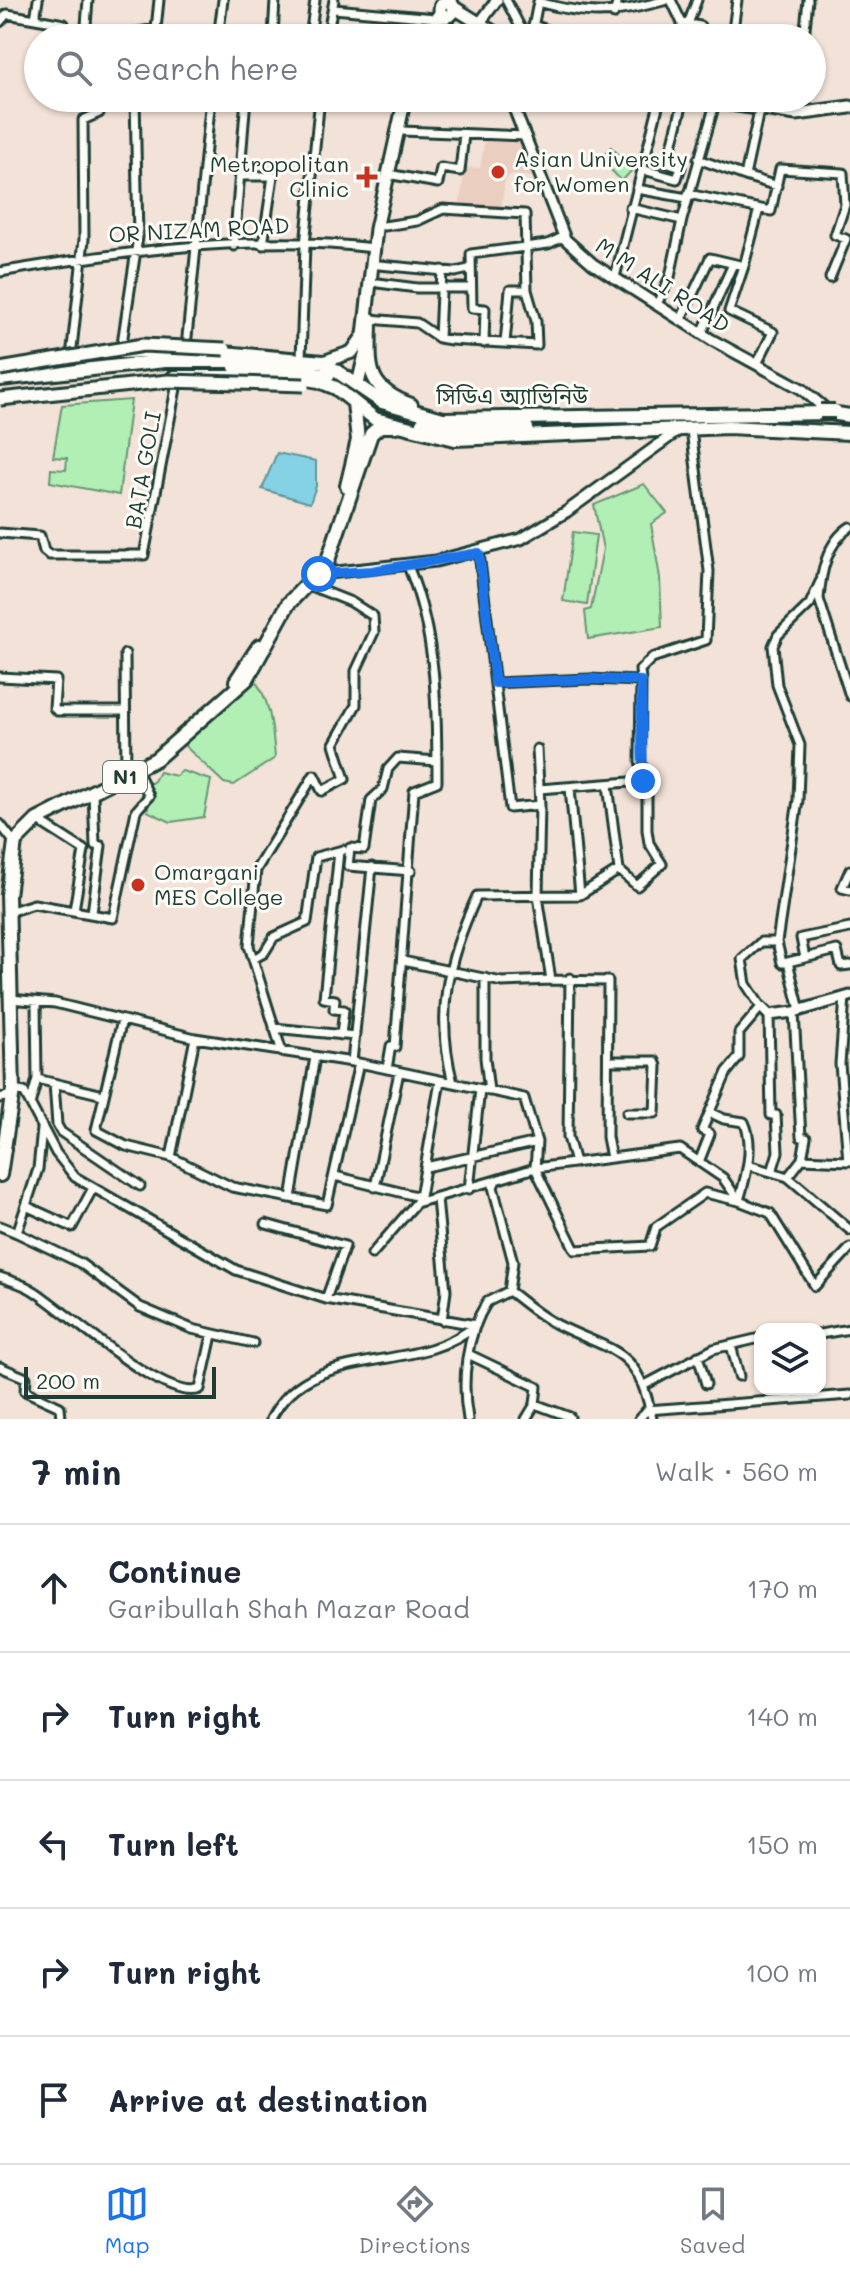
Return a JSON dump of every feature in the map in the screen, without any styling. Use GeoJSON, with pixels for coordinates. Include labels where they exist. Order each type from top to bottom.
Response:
{"type":"FeatureCollection","features":[{"type":"Feature","properties":{"kind":"highway"},"geometry":{"type":"LineString","coordinates":[[370,319],[370,373],[376,384],[395,398],[443,419]]}},
{"type":"Feature","properties":{"kind":"highway","name":"সিডিএ অ্যাভিনিউ"},"geometry":{"type":"LineString","coordinates":[[0,370],[121,352],[185,350],[323,362],[390,406],[443,419],[828,412]]}},
{"type":"Feature","properties":{"kind":"highway"},"geometry":{"type":"LineString","coordinates":[[0,379],[165,361],[249,361],[312,366],[333,372],[379,405],[445,423],[850,418]]}},
{"type":"Feature","properties":{"kind":"highway"},"geometry":{"type":"LineString","coordinates":[[0,387],[161,368],[283,368],[311,371],[331,378],[376,408],[443,428],[794,422],[850,418]]}},
{"type":"Feature","properties":{"kind":"highway","name":"সিডিএ অ্যাভিনিউ"},"geometry":{"type":"LineString","coordinates":[[0,397],[178,376],[296,377],[336,388],[375,419],[416,432],[482,440],[556,432],[810,428],[850,433]]}},
{"type":"Feature","properties":{"kind":"highway","name":"N1"},"geometry":{"type":"LineString","coordinates":[[0,1158],[7,1095],[3,913],[6,837],[40,812],[130,773],[235,683],[259,646],[281,601],[316,566],[340,508],[358,440],[354,403]]}},
{"type":"Feature","properties":{"kind":"highway"},"geometry":{"type":"LineString","coordinates":[[612,413],[828,412],[850,418]]}},
{"type":"Feature","properties":{"kind":"highway","name":"N1"},"geometry":{"type":"LineString","coordinates":[[0,1175],[7,1095],[10,999],[8,912],[13,849],[19,837],[37,820],[130,773],[194,728],[247,679],[288,604],[319,574],[335,546],[371,434],[380,426],[396,426]]}},
{"type":"Feature","properties":{"kind":"main road"},"geometry":{"type":"LineString","coordinates":[[447,9],[471,24]]}},
{"type":"Feature","properties":{"kind":"main road"},"geometry":{"type":"LineString","coordinates":[[826,110],[850,107]]}},
{"type":"Feature","properties":{"kind":"main road"},"geometry":{"type":"LineString","coordinates":[[323,362],[352,352],[364,335],[374,248],[404,112]]}},
{"type":"Feature","properties":{"kind":"main road"},"geometry":{"type":"LineString","coordinates":[[358,384],[378,283],[384,226],[405,112]]}},
{"type":"Feature","properties":{"kind":"main road"},"geometry":{"type":"LineString","coordinates":[[771,112],[811,112]]}},
{"type":"Feature","properties":{"kind":"main road"},"geometry":{"type":"LineString","coordinates":[[0,370],[143,345],[225,349],[257,354]]}},
{"type":"Feature","properties":{"kind":"main road"},"geometry":{"type":"LineString","coordinates":[[0,397],[168,381],[263,381],[336,388]]}},
{"type":"Feature","properties":{"kind":"street"},"geometry":{"type":"LineString","coordinates":[[35,19],[38,0]]}},
{"type":"Feature","properties":{"kind":"street"},"geometry":{"type":"LineString","coordinates":[[86,24],[88,0]]}},
{"type":"Feature","properties":{"kind":"street"},"geometry":{"type":"LineString","coordinates":[[157,24],[159,0]]}},
{"type":"Feature","properties":{"kind":"street"},"geometry":{"type":"LineString","coordinates":[[220,24],[223,0]]}},
{"type":"Feature","properties":{"kind":"street"},"geometry":{"type":"LineString","coordinates":[[271,24],[275,0]]}},
{"type":"Feature","properties":{"kind":"street"},"geometry":{"type":"LineString","coordinates":[[312,24],[315,0]]}},
{"type":"Feature","properties":{"kind":"street"},"geometry":{"type":"LineString","coordinates":[[484,24],[497,0]]}},
{"type":"Feature","properties":{"kind":"street"},"geometry":{"type":"LineString","coordinates":[[506,0],[520,24]]}},
{"type":"Feature","properties":{"kind":"street"},"geometry":{"type":"LineString","coordinates":[[614,14],[618,0]]}},
{"type":"Feature","properties":{"kind":"street"},"geometry":{"type":"LineString","coordinates":[[533,24],[539,1],[614,14],[669,0],[685,23],[690,24]]}},
{"type":"Feature","properties":{"kind":"street"},"geometry":{"type":"LineString","coordinates":[[685,23],[697,0]]}},
{"type":"Feature","properties":{"kind":"street"},"geometry":{"type":"LineString","coordinates":[[734,24],[737,0]]}},
{"type":"Feature","properties":{"kind":"street"},"geometry":{"type":"LineString","coordinates":[[805,24],[808,0]]}},
{"type":"Feature","properties":{"kind":"street"},"geometry":{"type":"LineString","coordinates":[[330,24],[334,4],[356,8],[447,9]]}},
{"type":"Feature","properties":{"kind":"street"},"geometry":{"type":"LineString","coordinates":[[0,22],[7,14],[61,24]]}},
{"type":"Feature","properties":{"kind":"street"},"geometry":{"type":"LineString","coordinates":[[121,352],[137,250],[135,112]]}},
{"type":"Feature","properties":{"kind":"street"},"geometry":{"type":"LineString","coordinates":[[185,350],[210,112]]}},
{"type":"Feature","properties":{"kind":"street"},"geometry":{"type":"LineString","coordinates":[[234,246],[245,112]]}},
{"type":"Feature","properties":{"kind":"street"},"geometry":{"type":"LineString","coordinates":[[301,359],[305,245],[319,112]]}},
{"type":"Feature","properties":{"kind":"street","name":"M M ALI ROAD"},"geometry":{"type":"LineString","coordinates":[[516,112],[563,237],[593,264],[702,333],[802,389],[828,412]]}},
{"type":"Feature","properties":{"kind":"street"},"geometry":{"type":"LineString","coordinates":[[615,277],[630,208],[644,170],[657,112]]}},
{"type":"Feature","properties":{"kind":"street"},"geometry":{"type":"LineString","coordinates":[[668,162],[683,112]]}},
{"type":"Feature","properties":{"kind":"street"},"geometry":{"type":"LineString","coordinates":[[657,304],[670,277],[688,196],[712,112]]}},
{"type":"Feature","properties":{"kind":"street"},"geometry":{"type":"LineString","coordinates":[[745,176],[759,112]]}},
{"type":"Feature","properties":{"kind":"street"},"geometry":{"type":"LineString","coordinates":[[70,359],[82,258],[83,120],[99,113]]}},
{"type":"Feature","properties":{"kind":"street"},"geometry":{"type":"LineString","coordinates":[[402,131],[526,136]]}},
{"type":"Feature","properties":{"kind":"street"},"geometry":{"type":"LineString","coordinates":[[393,175],[438,183],[441,168],[460,171],[464,134]]}},
{"type":"Feature","properties":{"kind":"street"},"geometry":{"type":"LineString","coordinates":[[644,170],[677,179],[681,166],[647,156]]}},
{"type":"Feature","properties":{"kind":"street"},"geometry":{"type":"LineString","coordinates":[[698,159],[777,186]]}},
{"type":"Feature","properties":{"kind":"street"},"geometry":{"type":"LineString","coordinates":[[637,189],[771,211],[780,169],[846,172],[845,205],[835,235],[846,239],[830,278]]}},
{"type":"Feature","properties":{"kind":"street"},"geometry":{"type":"LineString","coordinates":[[240,176],[273,176],[263,245]]}},
{"type":"Feature","properties":{"kind":"street"},"geometry":{"type":"LineString","coordinates":[[630,208],[682,220]]}},
{"type":"Feature","properties":{"kind":"street"},"geometry":{"type":"LineString","coordinates":[[370,319],[417,323],[439,338],[537,345],[536,321],[527,290],[525,214],[501,210],[443,209],[417,221],[384,226]]}},
{"type":"Feature","properties":{"kind":"street"},"geometry":{"type":"LineString","coordinates":[[757,364],[773,332],[729,311],[759,209]]}},
{"type":"Feature","properties":{"kind":"street"},"geometry":{"type":"LineString","coordinates":[[484,343],[485,309],[472,308],[471,254],[548,244],[563,237]]}},
{"type":"Feature","properties":{"kind":"street","name":"OR NIZAM ROAD"},"geometry":{"type":"LineString","coordinates":[[0,272],[137,250],[263,245],[374,248]]}},
{"type":"Feature","properties":{"kind":"street"},"geometry":{"type":"LineString","coordinates":[[681,319],[708,259],[744,266]]}},
{"type":"Feature","properties":{"kind":"street"},"geometry":{"type":"LineString","coordinates":[[702,333],[733,264]]}},
{"type":"Feature","properties":{"kind":"street"},"geometry":{"type":"LineString","coordinates":[[379,265],[469,269]]}},
{"type":"Feature","properties":{"kind":"street"},"geometry":{"type":"LineString","coordinates":[[439,338],[442,270]]}},
{"type":"Feature","properties":{"kind":"street"},"geometry":{"type":"LineString","coordinates":[[378,283],[417,288],[470,288]]}},
{"type":"Feature","properties":{"kind":"street"},"geometry":{"type":"LineString","coordinates":[[505,343],[510,290],[527,290]]}},
{"type":"Feature","properties":{"kind":"street","name":"BATA GOLI"},"geometry":{"type":"LineString","coordinates":[[0,533],[40,536],[44,551],[49,555],[144,555],[178,376]]}},
{"type":"Feature","properties":{"kind":"street"},"geometry":{"type":"LineString","coordinates":[[319,574],[408,566],[479,553],[540,530],[685,430],[709,571],[706,640],[652,658],[640,670],[643,781],[647,788],[649,843],[662,864],[637,886],[619,870],[608,785]]}},
{"type":"Feature","properties":{"kind":"street"},"geometry":{"type":"LineString","coordinates":[[850,527],[834,541],[810,604],[792,625],[778,635],[773,646],[777,685],[800,745],[798,800],[777,942],[782,963],[837,950],[841,966],[850,965]]}},
{"type":"Feature","properties":{"kind":"street"},"geometry":{"type":"LineString","coordinates":[[479,553],[510,808],[540,805]]}},
{"type":"Feature","properties":{"kind":"street"},"geometry":{"type":"LineString","coordinates":[[387,1069],[391,1046],[395,1047],[411,871],[410,820],[414,791],[437,782],[439,733],[433,655],[408,566]]}},
{"type":"Feature","properties":{"kind":"street"},"geometry":{"type":"LineString","coordinates":[[820,582],[819,609],[850,696]]}},
{"type":"Feature","properties":{"kind":"street"},"geometry":{"type":"LineString","coordinates":[[282,1052],[249,944],[256,870],[314,775],[322,791],[345,779],[334,744],[356,705],[356,671],[374,632],[373,616],[365,609],[308,585]]}},
{"type":"Feature","properties":{"kind":"street"},"geometry":{"type":"LineString","coordinates":[[8,912],[34,904],[113,918],[136,811],[149,796],[130,773],[125,654]]}},
{"type":"Feature","properties":{"kind":"street"},"geometry":{"type":"LineString","coordinates":[[0,677],[56,680],[54,708],[57,711],[125,711]]}},
{"type":"Feature","properties":{"kind":"street"},"geometry":{"type":"LineString","coordinates":[[495,683],[596,679],[641,681]]}},
{"type":"Feature","properties":{"kind":"street"},"geometry":{"type":"LineString","coordinates":[[537,749],[540,805],[538,896],[551,980]]}},
{"type":"Feature","properties":{"kind":"street"},"geometry":{"type":"LineString","coordinates":[[253,959],[264,953],[274,937],[307,922],[316,857],[350,848],[364,849],[371,800],[383,789],[388,769],[398,758],[437,761]]}},
{"type":"Feature","properties":{"kind":"street"},"geometry":{"type":"LineString","coordinates":[[539,789],[643,781]]}},
{"type":"Feature","properties":{"kind":"street"},"geometry":{"type":"LineString","coordinates":[[570,788],[580,895]]}},
{"type":"Feature","properties":{"kind":"street"},"geometry":{"type":"LineString","coordinates":[[92,913],[101,846],[95,845],[93,793]]}},
{"type":"Feature","properties":{"kind":"street"},"geometry":{"type":"LineString","coordinates":[[37,820],[84,850],[74,910]]}},
{"type":"Feature","properties":{"kind":"street"},"geometry":{"type":"LineString","coordinates":[[0,824],[6,837]]}},
{"type":"Feature","properties":{"kind":"street"},"geometry":{"type":"LineString","coordinates":[[350,848],[348,866],[411,871]]}},
{"type":"Feature","properties":{"kind":"street"},"geometry":{"type":"LineString","coordinates":[[339,851],[324,998],[335,1000],[334,1009],[344,1010],[341,1035]]}},
{"type":"Feature","properties":{"kind":"street"},"geometry":{"type":"LineString","coordinates":[[122,1020],[96,1130],[126,1146],[171,1157],[232,1187],[327,1205],[355,1063],[372,867]]}},
{"type":"Feature","properties":{"kind":"street"},"geometry":{"type":"LineString","coordinates":[[453,1083],[445,1052],[448,969],[477,896],[580,895],[619,870]]}},
{"type":"Feature","properties":{"kind":"street"},"geometry":{"type":"LineString","coordinates":[[850,870],[842,888],[850,890]]}},
{"type":"Feature","properties":{"kind":"street"},"geometry":{"type":"LineString","coordinates":[[805,958],[801,938],[850,928]]}},
{"type":"Feature","properties":{"kind":"street"},"geometry":{"type":"LineString","coordinates":[[772,1172],[778,1152],[776,1115],[771,1115],[765,1011],[746,984],[742,959],[761,942],[777,942]]}},
{"type":"Feature","properties":{"kind":"street"},"geometry":{"type":"LineString","coordinates":[[403,961],[502,982],[570,978],[608,981],[607,1137],[611,1158]]}},
{"type":"Feature","properties":{"kind":"street"},"geometry":{"type":"LineString","coordinates":[[788,962],[797,1011],[801,1137],[806,1138],[802,1159],[788,1177]]}},
{"type":"Feature","properties":{"kind":"street"},"geometry":{"type":"LineString","coordinates":[[485,978],[485,1058],[489,1091]]}},
{"type":"Feature","properties":{"kind":"street"},"geometry":{"type":"LineString","coordinates":[[570,978],[568,1137],[575,1163]]}},
{"type":"Feature","properties":{"kind":"street"},"geometry":{"type":"LineString","coordinates":[[699,1162],[710,1134],[702,1130],[727,1072],[739,1057],[739,1033],[765,1011],[797,1011],[848,996],[840,1064],[849,1161],[802,1159]]}},
{"type":"Feature","properties":{"kind":"street"},"geometry":{"type":"LineString","coordinates":[[10,999],[122,1020],[195,1038],[355,1063],[524,1098],[537,1142],[535,1168],[575,1250],[650,1246],[656,1227],[705,1193],[770,1213],[815,1286],[850,1248]]}},
{"type":"Feature","properties":{"kind":"street"},"geometry":{"type":"LineString","coordinates":[[31,1101],[37,1079],[36,1002]]}},
{"type":"Feature","properties":{"kind":"street"},"geometry":{"type":"LineString","coordinates":[[274,1028],[355,1036]]}},
{"type":"Feature","properties":{"kind":"street"},"geometry":{"type":"LineString","coordinates":[[171,1157],[195,1038]]}},
{"type":"Feature","properties":{"kind":"street"},"geometry":{"type":"LineString","coordinates":[[291,1198],[315,1057]]}},
{"type":"Feature","properties":{"kind":"street"},"geometry":{"type":"LineString","coordinates":[[608,1061],[655,1061],[657,1066],[655,1113],[627,1113]]}},
{"type":"Feature","properties":{"kind":"street"},"geometry":{"type":"LineString","coordinates":[[375,1187],[399,1072]]}},
{"type":"Feature","properties":{"kind":"street"},"geometry":{"type":"LineString","coordinates":[[37,1079],[103,1095]]}},
{"type":"Feature","properties":{"kind":"street"},"geometry":{"type":"LineString","coordinates":[[372,1254],[418,1200],[440,1081]]}},
{"type":"Feature","properties":{"kind":"street"},"geometry":{"type":"LineString","coordinates":[[54,1083],[57,1125],[61,1132],[140,1186]]}},
{"type":"Feature","properties":{"kind":"street"},"geometry":{"type":"LineString","coordinates":[[469,1189],[480,1089]]}},
{"type":"Feature","properties":{"kind":"street"},"geometry":{"type":"LineString","coordinates":[[7,1095],[24,1092],[75,1177],[236,1270],[326,1299],[476,1325]]}},
{"type":"Feature","properties":{"kind":"street"},"geometry":{"type":"LineString","coordinates":[[711,1113],[744,1122],[748,1130],[748,1165],[739,1201]]}},
{"type":"Feature","properties":{"kind":"street"},"geometry":{"type":"LineString","coordinates":[[17,1233],[38,1169],[42,1126]]}},
{"type":"Feature","properties":{"kind":"street"},"geometry":{"type":"LineString","coordinates":[[426,1167],[537,1142]]}},
{"type":"Feature","properties":{"kind":"street"},"geometry":{"type":"LineString","coordinates":[[335,1176],[418,1200],[437,1199],[535,1168],[680,1149],[723,1178],[739,1201]]}},
{"type":"Feature","properties":{"kind":"street"},"geometry":{"type":"LineString","coordinates":[[748,1165],[788,1177],[850,1230]]}},
{"type":"Feature","properties":{"kind":"street"},"geometry":{"type":"LineString","coordinates":[[496,1180],[493,1187],[513,1262],[509,1291]]}},
{"type":"Feature","properties":{"kind":"street"},"geometry":{"type":"LineString","coordinates":[[26,1206],[72,1227],[93,1188]]}},
{"type":"Feature","properties":{"kind":"street"},"geometry":{"type":"LineString","coordinates":[[437,1199],[446,1291],[442,1320]]}},
{"type":"Feature","properties":{"kind":"street"},"geometry":{"type":"LineString","coordinates":[[266,1224],[345,1246],[326,1299]]}},
{"type":"Feature","properties":{"kind":"street"},"geometry":{"type":"LineString","coordinates":[[0,1226],[80,1263],[140,1307],[212,1335],[253,1343]]}},
{"type":"Feature","properties":{"kind":"street"},"geometry":{"type":"LineString","coordinates":[[0,1277],[32,1289],[137,1366],[177,1389],[200,1389],[212,1335]]}},
{"type":"Feature","properties":{"kind":"street"},"geometry":{"type":"LineString","coordinates":[[468,1419],[465,1376],[476,1325],[487,1302],[509,1291]]}},
{"type":"Feature","properties":{"kind":"street"},"geometry":{"type":"LineString","coordinates":[[509,1291],[553,1323],[627,1357],[643,1386],[652,1419]]}},
{"type":"Feature","properties":{"kind":"street"},"geometry":{"type":"LineString","coordinates":[[271,1419],[284,1396],[324,1373],[343,1366],[397,1358],[463,1336],[476,1325]]}},
{"type":"Feature","properties":{"kind":"street"},"geometry":{"type":"LineString","coordinates":[[826,1333],[850,1329]]}},
{"type":"Feature","properties":{"kind":"street"},"geometry":{"type":"LineString","coordinates":[[643,1386],[698,1356],[754,1339]]}},
{"type":"Feature","properties":{"kind":"street"},"geometry":{"type":"LineString","coordinates":[[731,1345],[739,1376]]}},
{"type":"Feature","properties":{"kind":"street"},"geometry":{"type":"LineString","coordinates":[[468,1354],[538,1387],[535,1404],[526,1419]]}},
{"type":"Feature","properties":{"kind":"street"},"geometry":{"type":"LineString","coordinates":[[698,1356],[706,1384]]}},
{"type":"Feature","properties":{"kind":"street"},"geometry":{"type":"LineString","coordinates":[[0,1367],[26,1378],[25,1391],[60,1407],[61,1419]]}},
{"type":"Feature","properties":{"kind":"street"},"geometry":{"type":"LineString","coordinates":[[826,1394],[850,1395]]}},
{"type":"Feature","properties":{"kind":"street"},"geometry":{"type":"LineString","coordinates":[[639,1419],[642,1412],[650,1410],[772,1395]]}},
{"type":"Feature","properties":{"kind":"street"},"geometry":{"type":"LineString","coordinates":[[535,1404],[570,1417]]}},
{"type":"Feature","properties":{"kind":"shaded area","name":"Asian University for Women"},"geometry":{"type":"Polygon","coordinates":[[[485,139],[524,139],[533,177],[511,175],[505,180],[501,209],[460,203],[465,167],[480,168],[485,139]]]}},
{"type":"Feature","properties":{"kind":"green space"},"geometry":{"type":"Polygon","coordinates":[[[611,147],[633,169],[622,181],[600,159],[611,147]]]}},
{"type":"Feature","properties":{"kind":"green space"},"geometry":{"type":"Polygon","coordinates":[[[131,400],[119,495],[50,482],[51,469],[66,470],[67,458],[53,457],[62,405],[131,400]]]}},
{"type":"Feature","properties":{"kind":"green space"},"geometry":{"type":"Polygon","coordinates":[[[644,484],[667,513],[651,524],[660,578],[662,627],[588,639],[585,611],[591,609],[603,549],[594,505],[644,484]]]}},
{"type":"Feature","properties":{"kind":"green space"},"geometry":{"type":"Polygon","coordinates":[[[573,532],[596,535],[587,605],[563,601],[573,532]]]}},
{"type":"Feature","properties":{"kind":"green space"},"geometry":{"type":"Polygon","coordinates":[[[252,678],[267,705],[275,758],[234,785],[224,783],[183,744],[218,715],[252,678]]]}},
{"type":"Feature","properties":{"kind":"green space"},"geometry":{"type":"Polygon","coordinates":[[[182,771],[211,780],[204,817],[171,822],[147,811],[151,798],[146,786],[154,781],[159,772],[176,776],[182,771]]]}},
{"type":"Feature","properties":{"kind":"water"},"geometry":{"type":"Polygon","coordinates":[[[277,453],[316,461],[316,486],[310,503],[262,489],[277,453]]]}},
{"type":"Feature","properties":{"kind":"place","name":"Asian University for Women"},"geometry":{"type":"Point","coordinates":[498,172]}},
{"type":"Feature","properties":{"kind":"place","name":"Metropolitan Clinic"},"geometry":{"type":"Point","coordinates":[367,177]}},
{"type":"Feature","properties":{"kind":"place","name":"Omargani MES College"},"geometry":{"type":"Point","coordinates":[138,885]}},
{"type":"Feature","properties":{"kind":"route"},"geometry":{"type":"LineString","coordinates":[[319,574],[372,571],[479,553],[493,647],[495,683],[588,679],[641,681],[639,741],[643,781]]}}]}
